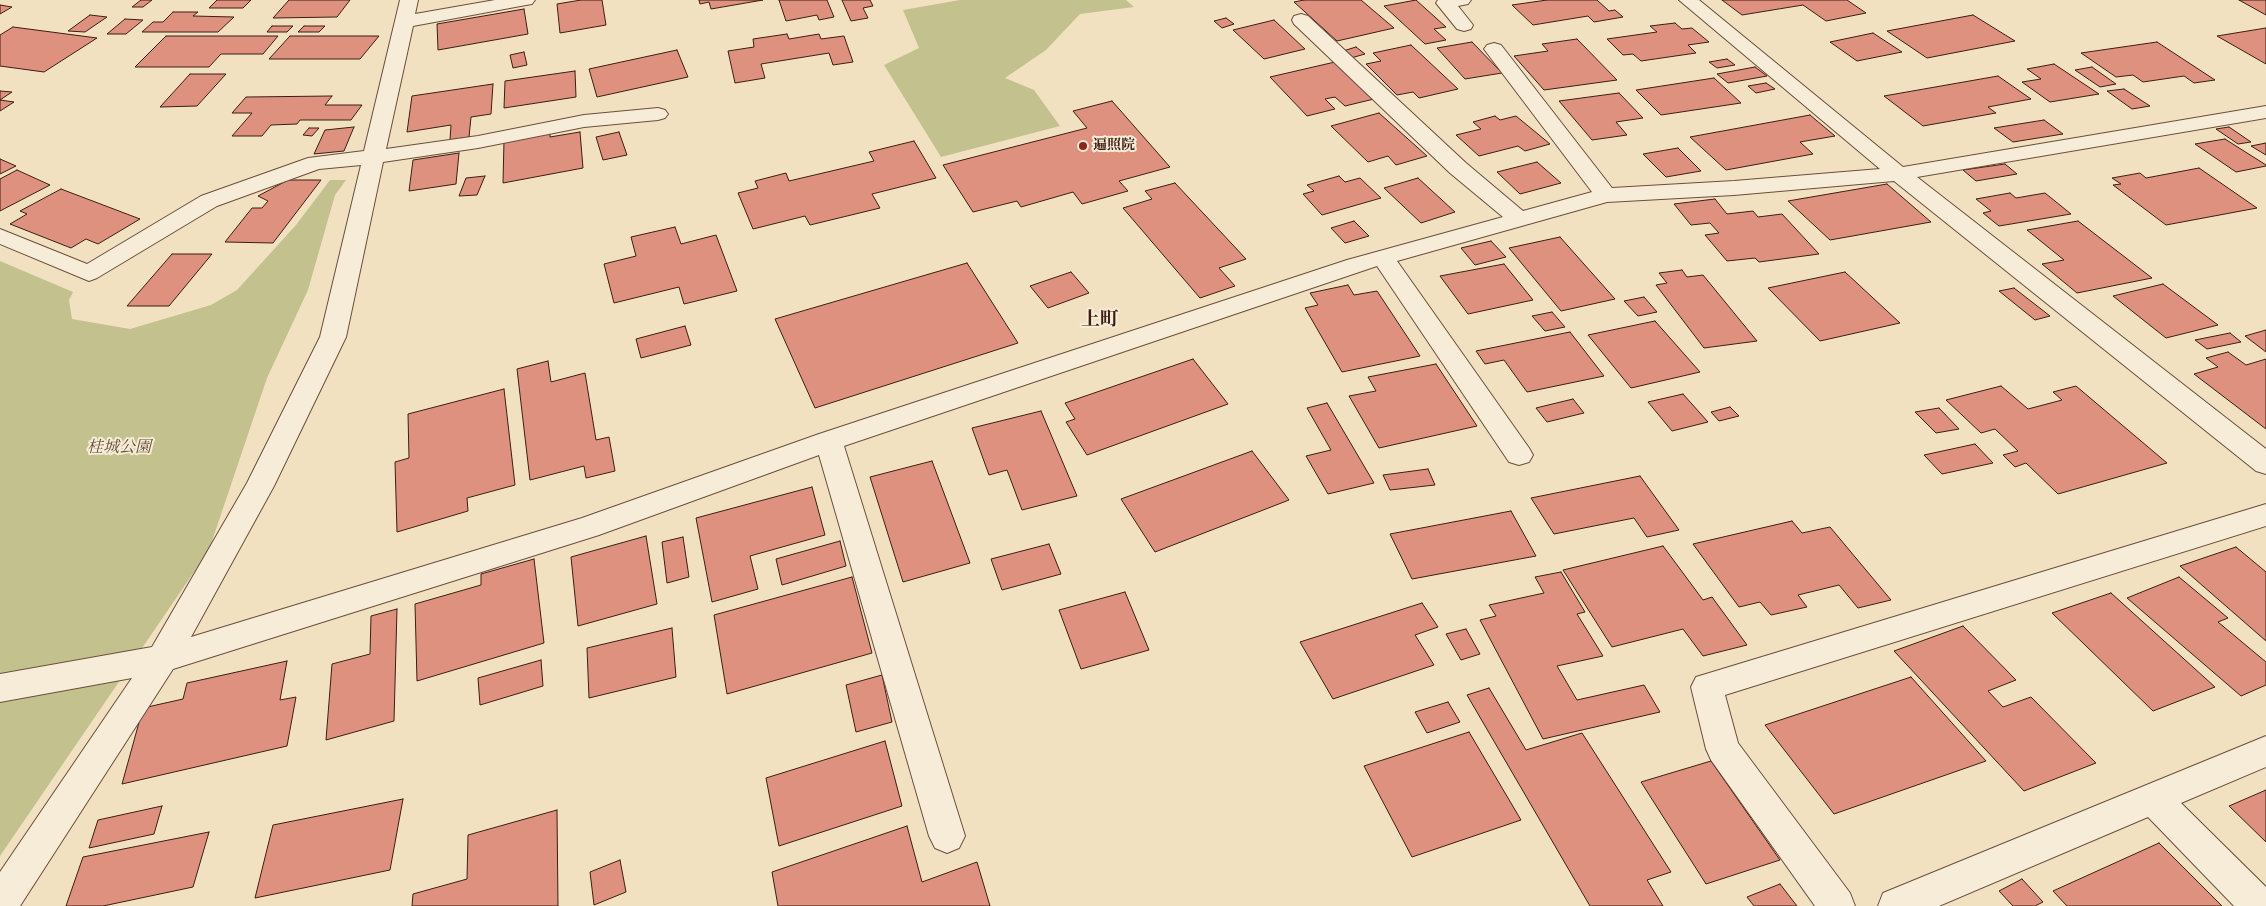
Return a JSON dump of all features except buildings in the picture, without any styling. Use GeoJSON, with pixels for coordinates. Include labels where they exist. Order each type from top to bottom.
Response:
{"type":"FeatureCollection","features":[{"type":"Feature","properties":{"kind":"street"},"geometry":{"type":"LineString","coordinates":[[0,904],[162,659],[260,486],[333,336],[406,11],[526,0]]}},
{"type":"Feature","properties":{"kind":"street"},"geometry":{"type":"LineString","coordinates":[[1462,0],[1445,3],[1464,25]]}},
{"type":"Feature","properties":{"kind":"street"},"geometry":{"type":"LineString","coordinates":[[1688,0],[1899,174],[2266,464]]}},
{"type":"Feature","properties":{"kind":"street"},"geometry":{"type":"LineString","coordinates":[[1301,20],[1458,168],[1519,219]]}},
{"type":"Feature","properties":{"kind":"street"},"geometry":{"type":"LineString","coordinates":[[1494,49],[1606,195]]}},
{"type":"Feature","properties":{"kind":"street"},"geometry":{"type":"LineString","coordinates":[[0,688],[162,659],[589,526],[829,441],[1383,257],[1606,195],[1734,188],[1899,174],[2266,112]]}},
{"type":"Feature","properties":{"kind":"street"},"geometry":{"type":"LineString","coordinates":[[0,236],[89,273],[209,200],[316,163],[478,142],[584,121],[658,114]]}},
{"type":"Feature","properties":{"kind":"street"},"geometry":{"type":"LineString","coordinates":[[1383,257],[1520,455]]}},
{"type":"Feature","properties":{"kind":"street"},"geometry":{"type":"LineString","coordinates":[[829,441],[947,836]]}},
{"type":"Feature","properties":{"kind":"street"},"geometry":{"type":"LineString","coordinates":[[1837,906],[1723,749],[1707,686],[2266,515]]}},
{"type":"Feature","properties":{"kind":"street"},"geometry":{"type":"LineString","coordinates":[[1896,906],[2266,751]]}},
{"type":"Feature","properties":{"kind":"street"},"geometry":{"type":"LineString","coordinates":[[2153,798],[2259,906]]}},
{"type":"Feature","properties":{"kind":"green space"},"geometry":{"type":"Polygon","coordinates":[[[960,0],[1126,0],[1134,7],[1080,14],[1046,50],[1005,78],[1034,90],[1060,126],[941,157],[884,65],[919,48],[903,10],[960,0]]]}},
{"type":"Feature","properties":{"kind":"green space","name":"桂城公園"},"geometry":{"type":"Polygon","coordinates":[[[330,180],[346,180],[335,195],[308,290],[267,378],[209,550],[0,856],[0,261],[73,292],[69,300],[72,319],[130,329],[211,305],[237,290],[296,225],[330,180]]]}},
{"type":"Feature","properties":{"kind":"place","name":"遍照院"},"geometry":{"type":"Point","coordinates":[1083,146]}},
{"type":"Feature","properties":{"kind":"district","name":"上町"},"geometry":{"type":"Point","coordinates":[1100,320]}}]}
